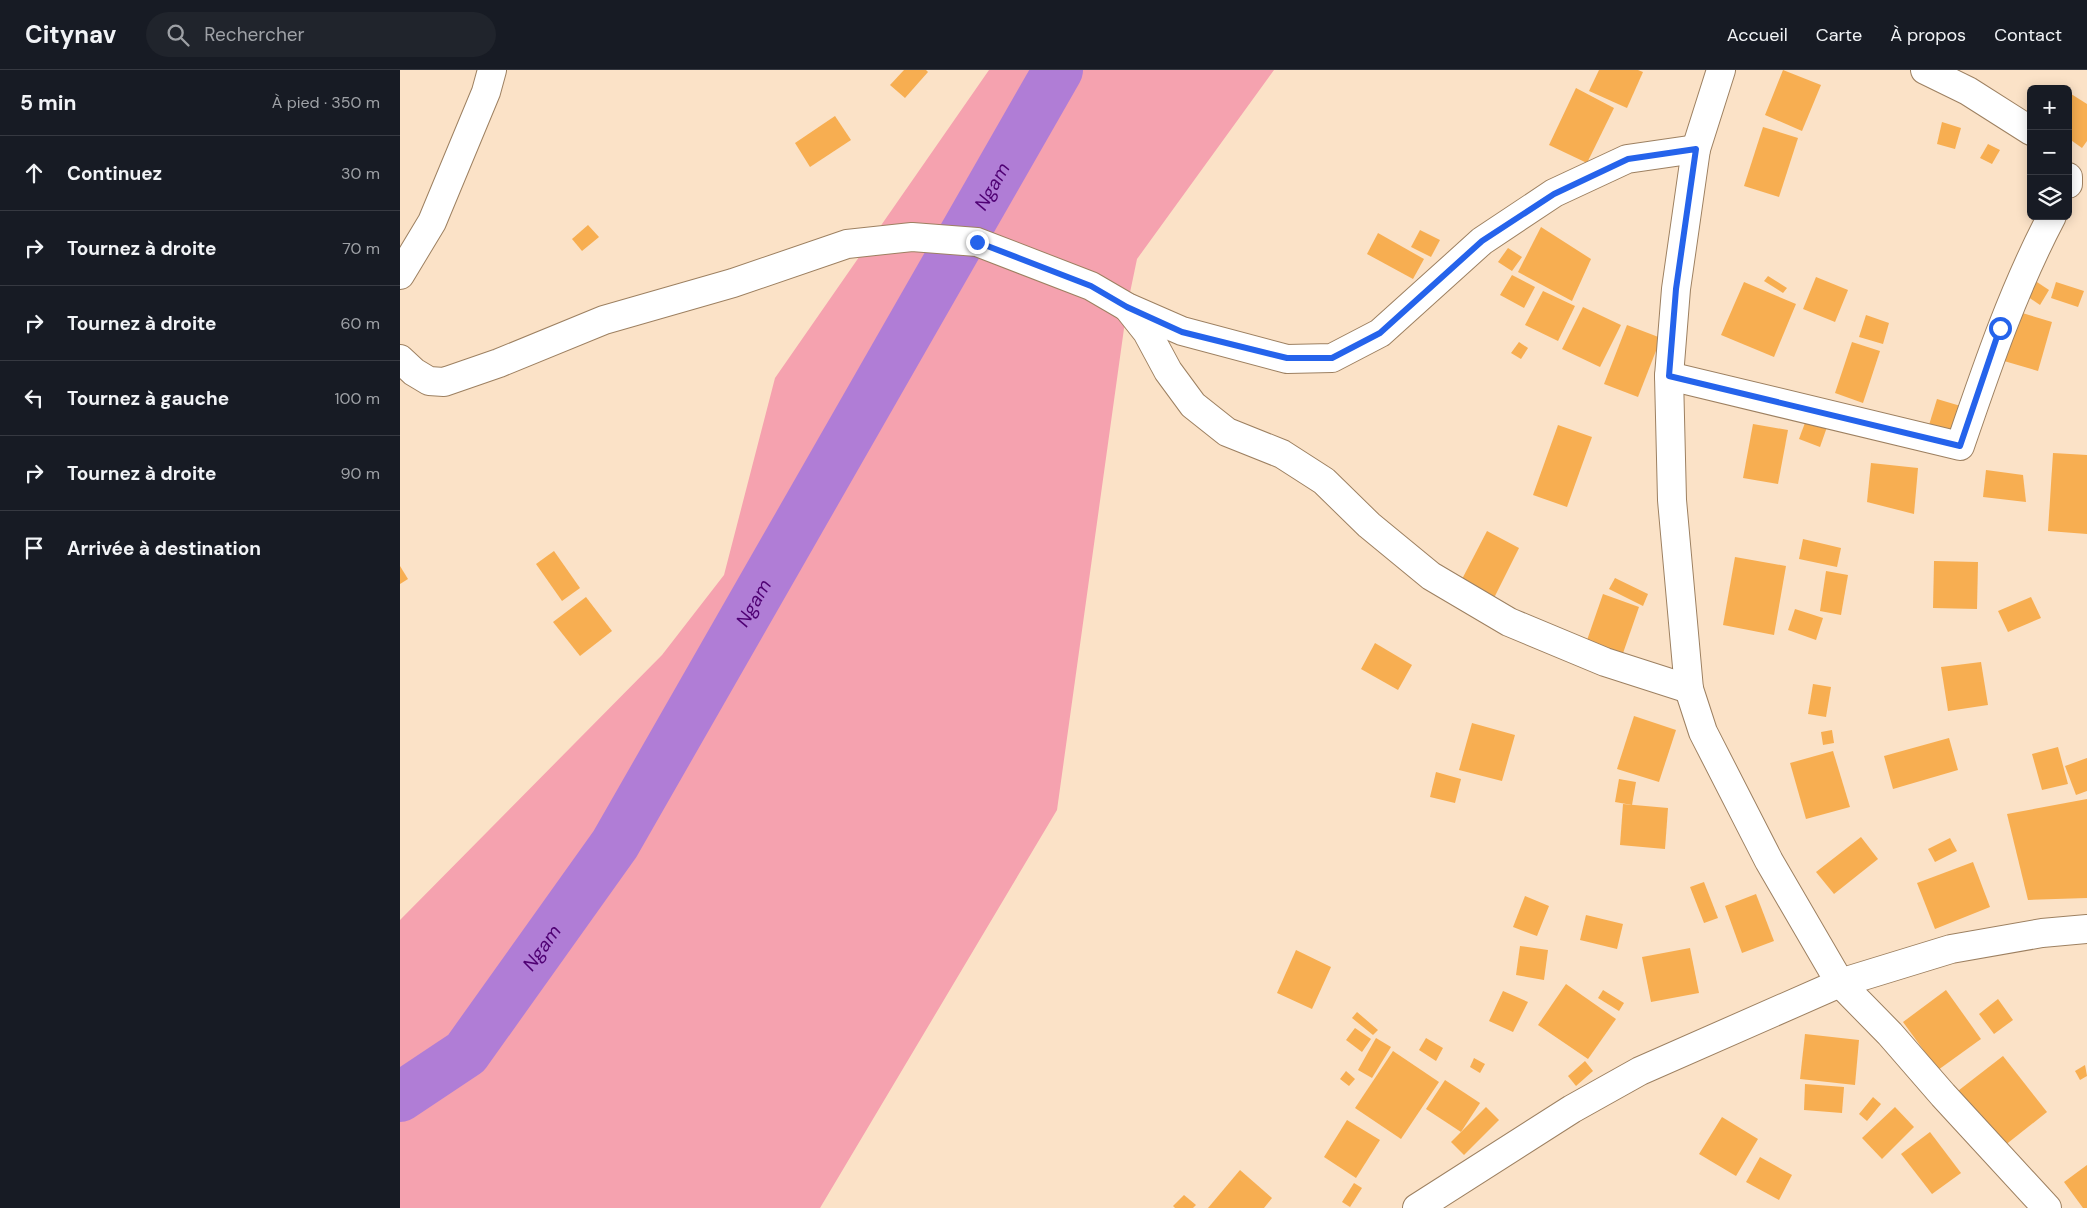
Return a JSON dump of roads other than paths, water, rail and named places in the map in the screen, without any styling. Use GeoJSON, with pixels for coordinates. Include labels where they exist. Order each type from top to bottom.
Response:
{"type":"FeatureCollection","features":[{"type":"Feature","properties":{"kind":"street"},"geometry":{"type":"LineString","coordinates":[[400,275],[432,222],[486,92],[492,70]]}},
{"type":"Feature","properties":{"kind":"street"},"geometry":{"type":"LineString","coordinates":[[1722,70],[1696,149],[1676,289],[1669,376],[1672,500],[1689,689],[1703,732],[1769,861],[1840,983],[1890,1034],[1943,1095],[2047,1208]]}},
{"type":"Feature","properties":{"kind":"street"},"geometry":{"type":"LineString","coordinates":[[1925,70],[1968,91],[2029,130]]}},
{"type":"Feature","properties":{"kind":"street"},"geometry":{"type":"LineString","coordinates":[[400,359],[414,372],[429,380],[444,382],[499,363],[604,320],[733,282],[847,244],[912,237],[977,242],[1091,286],[1127,307],[1182,332],[1287,358],[1332,358],[1380,333],[1482,241],[1554,194],[1628,159],[1696,149]]}},
{"type":"Feature","properties":{"kind":"street"},"geometry":{"type":"LineString","coordinates":[[1669,376],[1960,446],[2000,328],[2032,254],[2050,220]]}},
{"type":"Feature","properties":{"kind":"street"},"geometry":{"type":"LineString","coordinates":[[1127,307],[1146,332],[1168,371],[1193,405],[1227,432],[1282,454],[1324,481],[1369,525],[1431,576],[1509,622],[1605,662],[1689,689]]}},
{"type":"Feature","properties":{"kind":"street"},"geometry":{"type":"LineString","coordinates":[[1416,1208],[1572,1108],[1640,1072],[1840,983],[1951,949],[2042,933],[2087,929]]}},
{"type":"Feature","properties":{"kind":"waterway","name":"Ngam"},"geometry":{"type":"LineString","coordinates":[[400,1097],[466,1053],[615,844],[1058,70]]}}]}
